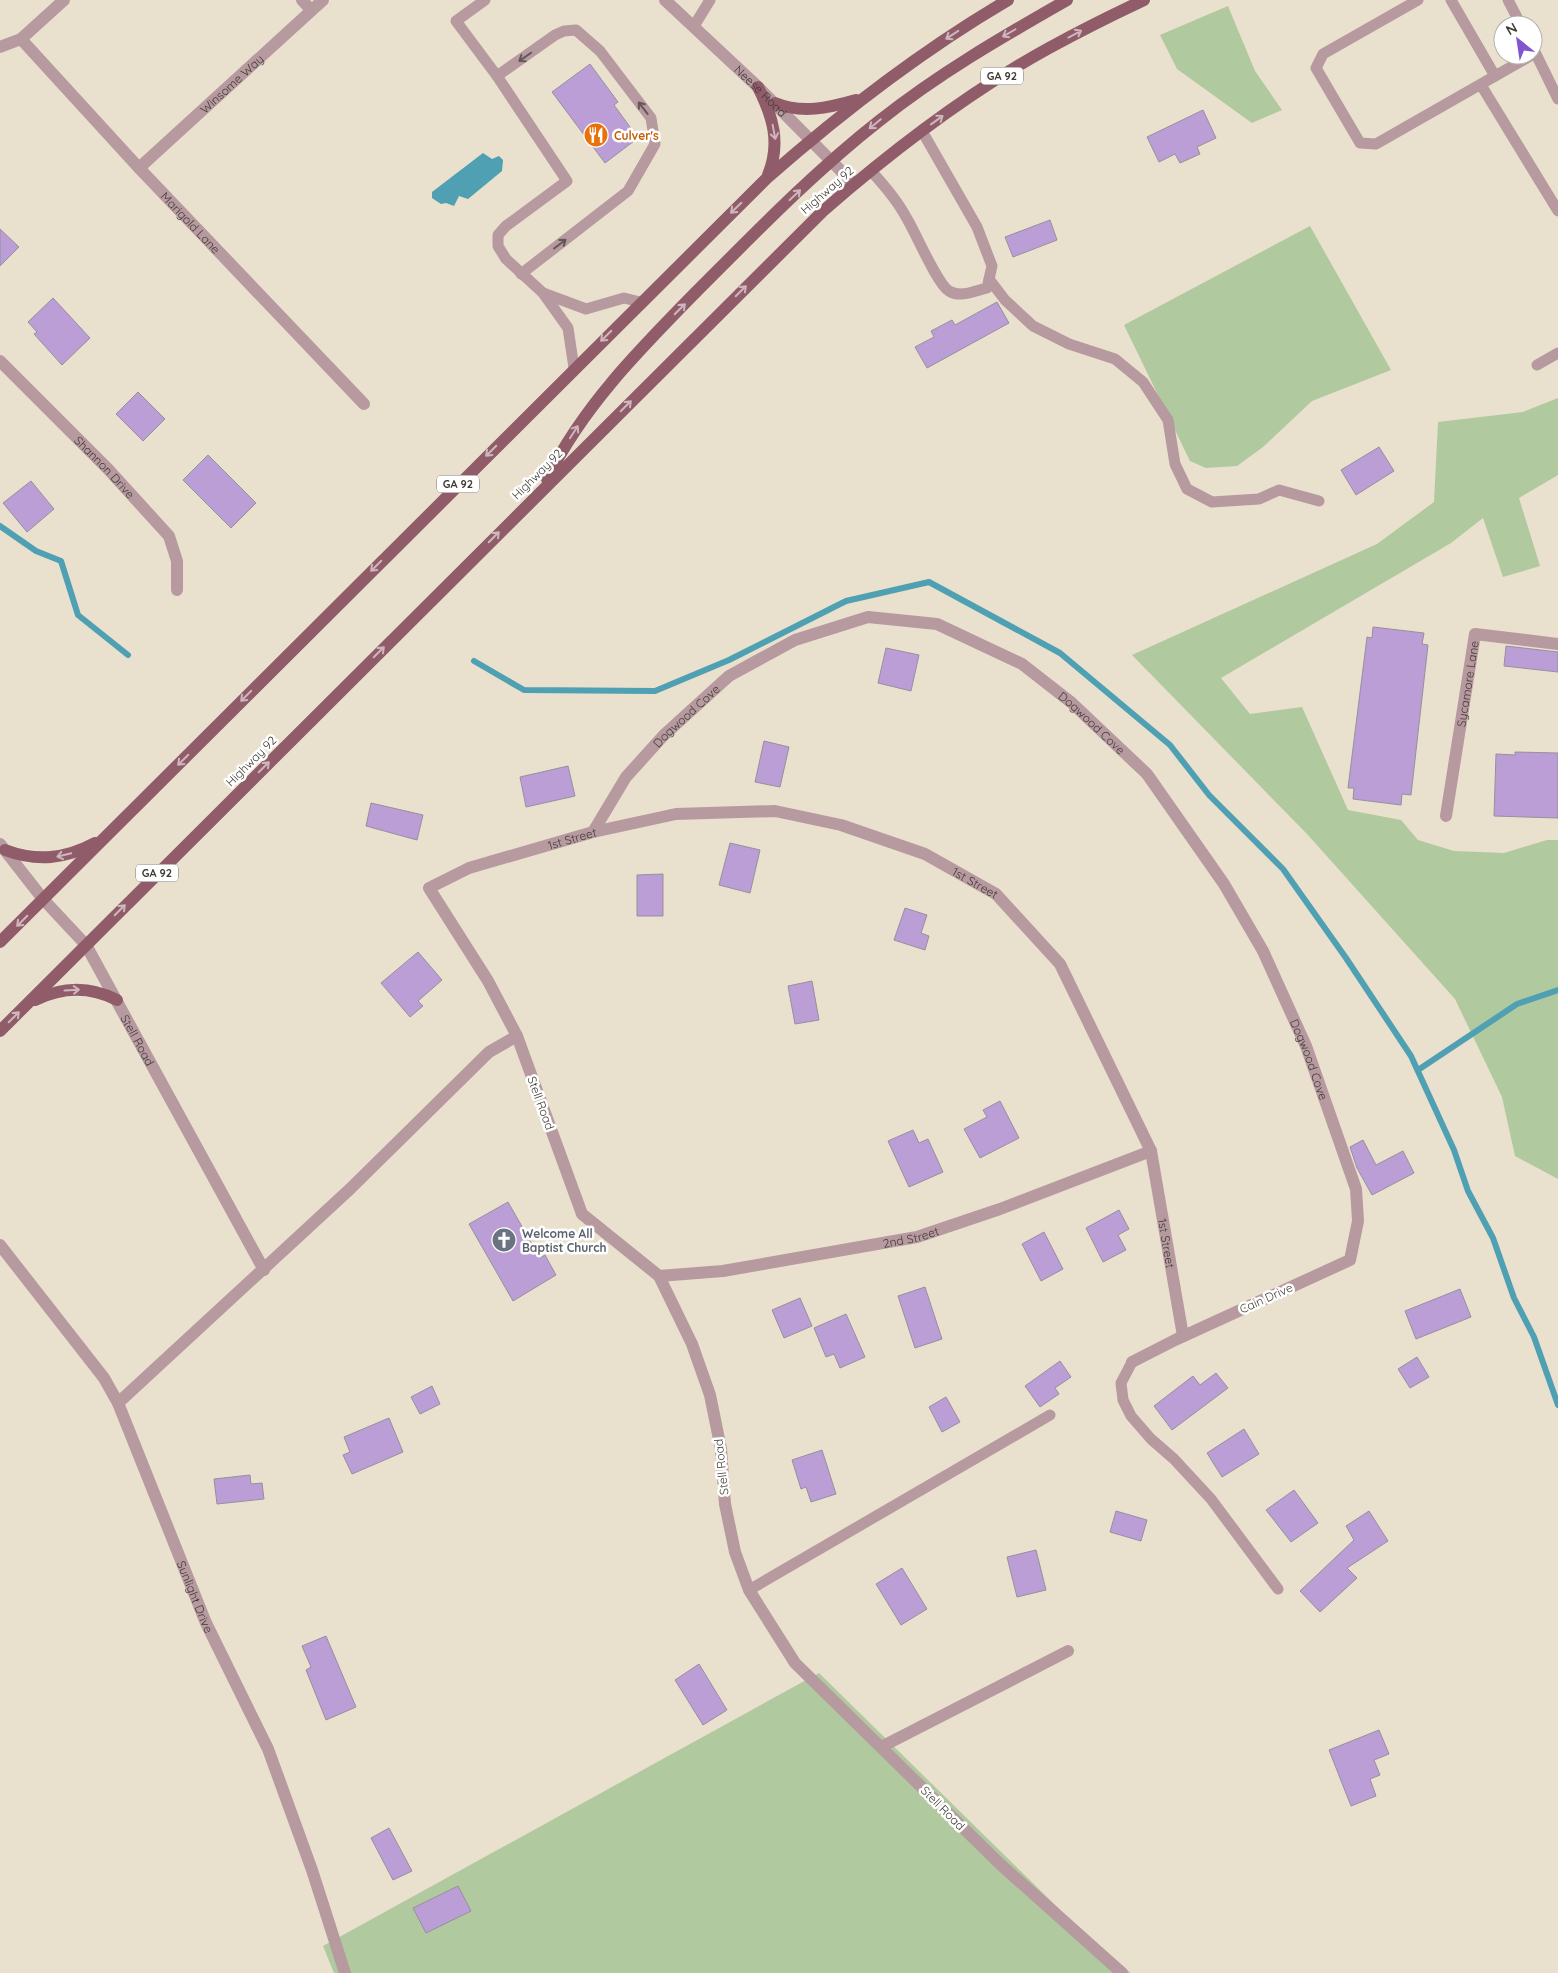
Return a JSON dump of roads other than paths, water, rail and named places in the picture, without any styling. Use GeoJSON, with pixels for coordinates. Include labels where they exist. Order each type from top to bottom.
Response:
{"type":"FeatureCollection","features":[{"type":"Feature","properties":{"kind":"main road","name":"GA 92"},"geometry":{"type":"LineString","coordinates":[[0,942],[640,302],[767,178],[863,98],[933,47],[1008,0]]}},
{"type":"Feature","properties":{"kind":"main road"},"geometry":{"type":"LineString","coordinates":[[541,490],[557,458],[577,426],[620,372],[760,229],[832,161],[880,120],[926,86],[994,42],[1067,0]]}},
{"type":"Feature","properties":{"kind":"main road","name":"Highway 92"},"geometry":{"type":"LineString","coordinates":[[0,1031],[778,254],[854,184],[922,131],[978,92],[1048,48],[1144,0]]}},
{"type":"Feature","properties":{"kind":"main road"},"geometry":{"type":"LineString","coordinates":[[758,87],[769,110],[776,137],[776,152],[767,178]]}},
{"type":"Feature","properties":{"kind":"main road"},"geometry":{"type":"LineString","coordinates":[[775,104],[804,110],[827,107],[863,98]]}},
{"type":"Feature","properties":{"kind":"main road"},"geometry":{"type":"LineString","coordinates":[[3,847],[29,858],[60,857],[85,848],[108,835]]}},
{"type":"Feature","properties":{"kind":"main road"},"geometry":{"type":"LineString","coordinates":[[28,1003],[48,994],[74,989],[99,992],[117,1000]]}},
{"type":"Feature","properties":{"kind":"street"},"geometry":{"type":"LineString","coordinates":[[0,47],[21,39],[64,0]]}},
{"type":"Feature","properties":{"kind":"street"},"geometry":{"type":"LineString","coordinates":[[302,0],[311,10]]}},
{"type":"Feature","properties":{"kind":"street","name":"Winsome Way"},"geometry":{"type":"LineString","coordinates":[[139,168],[323,0]]}},
{"type":"Feature","properties":{"kind":"street","name":"Neese Road"},"geometry":{"type":"LineString","coordinates":[[665,0],[758,87],[854,184]]}},
{"type":"Feature","properties":{"kind":"street","name":"Marigold Lane"},"geometry":{"type":"LineString","coordinates":[[21,39],[139,168],[364,404]]}},
{"type":"Feature","properties":{"kind":"street","name":"Shannon Drive"},"geometry":{"type":"LineString","coordinates":[[0,361],[108,470],[169,536],[177,561],[177,590]]}},
{"type":"Feature","properties":{"kind":"street","name":"Dogwood Cove"},"geometry":{"type":"LineString","coordinates":[[593,832],[626,777],[664,735],[729,676],[795,640],[868,617],[937,624],[1022,664],[1072,703],[1147,774],[1224,884],[1263,951],[1306,1046],[1356,1189],[1358,1221],[1350,1260]]}},
{"type":"Feature","properties":{"kind":"street","name":"Sycamore Lane"},"geometry":{"type":"LineString","coordinates":[[1446,816],[1475,634],[1558,644]]}},
{"type":"Feature","properties":{"kind":"street","name":"1st Street"},"geometry":{"type":"LineString","coordinates":[[429,888],[469,868],[593,832],[676,814],[775,811],[841,825],[925,854],[996,894],[1060,964],[1151,1151],[1183,1336]]}},
{"type":"Feature","properties":{"kind":"street","name":"Stell Road"},"geometry":{"type":"LineString","coordinates":[[3,847],[43,899],[86,945],[229,1210],[264,1270]]}},
{"type":"Feature","properties":{"kind":"street","name":"Stell Road"},"geometry":{"type":"LineString","coordinates":[[429,888],[488,981],[517,1036],[582,1214],[659,1276],[692,1344],[710,1395],[721,1449],[725,1504],[735,1552],[749,1590],[795,1663],[1000,1864],[1122,1973]]}},
{"type":"Feature","properties":{"kind":"street"},"geometry":{"type":"LineString","coordinates":[[118,1403],[264,1270],[489,1052],[517,1036]]}},
{"type":"Feature","properties":{"kind":"street","name":"2nd Street"},"geometry":{"type":"LineString","coordinates":[[659,1276],[723,1271],[917,1237],[1000,1209],[1151,1151]]}},
{"type":"Feature","properties":{"kind":"street","name":"Sunlight Drive"},"geometry":{"type":"LineString","coordinates":[[0,1245],[57,1315],[104,1378],[118,1403],[206,1623],[268,1749],[312,1870],[346,1973]]}},
{"type":"Feature","properties":{"kind":"street","name":"Cain Drive"},"geometry":{"type":"LineString","coordinates":[[1183,1336],[1350,1260]]}},
{"type":"Feature","properties":{"kind":"street"},"geometry":{"type":"LineString","coordinates":[[1132,1362],[1183,1336]]}},
{"type":"Feature","properties":{"kind":"street"},"geometry":{"type":"LineString","coordinates":[[881,1747],[1068,1651]]}},
{"type":"Feature","properties":{"kind":"lane"},"geometry":{"type":"LineString","coordinates":[[485,0],[456,21],[497,76],[567,181],[506,226],[498,235],[498,246],[506,259],[543,293],[568,328],[574,368]]}},
{"type":"Feature","properties":{"kind":"lane"},"geometry":{"type":"LineString","coordinates":[[694,26],[710,0]]}},
{"type":"Feature","properties":{"kind":"lane"},"geometry":{"type":"LineString","coordinates":[[1418,0],[1323,54],[1316,68],[1360,143],[1376,144],[1482,85],[1514,65]]}},
{"type":"Feature","properties":{"kind":"lane"},"geometry":{"type":"LineString","coordinates":[[1451,0],[1495,76]]}},
{"type":"Feature","properties":{"kind":"lane"},"geometry":{"type":"LineString","coordinates":[[1508,0],[1516,15]]}},
{"type":"Feature","properties":{"kind":"lane"},"geometry":{"type":"LineString","coordinates":[[497,76],[555,35],[564,31],[576,30],[600,51],[651,118],[654,144],[628,192],[521,274]]}},
{"type":"Feature","properties":{"kind":"lane"},"geometry":{"type":"LineString","coordinates":[[1540,65],[1558,99]]}},
{"type":"Feature","properties":{"kind":"lane"},"geometry":{"type":"LineString","coordinates":[[1482,85],[1558,211]]}},
{"type":"Feature","properties":{"kind":"lane"},"geometry":{"type":"LineString","coordinates":[[871,170],[887,187],[906,215],[937,276],[948,291],[961,294],[986,288],[992,266],[977,227],[922,131]]}},
{"type":"Feature","properties":{"kind":"lane"},"geometry":{"type":"LineString","coordinates":[[989,279],[1005,300],[1033,326],[1069,344],[1115,359],[1143,382],[1168,420],[1174,464],[1187,489],[1212,502],[1259,500],[1279,490],[1319,501]]}},
{"type":"Feature","properties":{"kind":"lane"},"geometry":{"type":"LineString","coordinates":[[543,293],[586,308],[624,298],[640,302]]}},
{"type":"Feature","properties":{"kind":"lane"},"geometry":{"type":"LineString","coordinates":[[1537,365],[1558,353]]}},
{"type":"Feature","properties":{"kind":"lane"},"geometry":{"type":"LineString","coordinates":[[1132,1362],[1121,1383],[1122,1400],[1131,1416],[1151,1439],[1174,1459],[1211,1498],[1278,1589]]}},
{"type":"Feature","properties":{"kind":"lane"},"geometry":{"type":"LineString","coordinates":[[749,1590],[928,1484],[1050,1415]]}},
{"type":"Feature","properties":{"kind":"water"},"geometry":{"type":"Polygon","coordinates":[[[483,153],[492,159],[499,156],[503,160],[502,171],[468,199],[459,196],[454,206],[446,203],[441,204],[432,198],[432,192],[483,153]]]}},
{"type":"Feature","properties":{"kind":"waterway"},"geometry":{"type":"LineString","coordinates":[[0,526],[36,551],[61,561],[78,615],[128,655]]}},
{"type":"Feature","properties":{"kind":"waterway"},"geometry":{"type":"LineString","coordinates":[[474,661],[524,690],[655,691],[729,660],[846,601],[929,582],[1060,653],[1170,745],[1209,795],[1283,869],[1346,958],[1411,1056],[1454,1150],[1468,1191],[1493,1238],[1514,1298],[1534,1337],[1558,1405]]}},
{"type":"Feature","properties":{"kind":"waterway"},"geometry":{"type":"LineString","coordinates":[[1418,1070],[1517,1004],[1558,990]]}},
{"type":"Feature","properties":{"kind":"place","name":"Culver's"},"geometry":{"type":"Point","coordinates":[596,135]}},
{"type":"Feature","properties":{"kind":"place","name":"Welcome All Baptist Church"},"geometry":{"type":"Point","coordinates":[504,1240]}}]}
